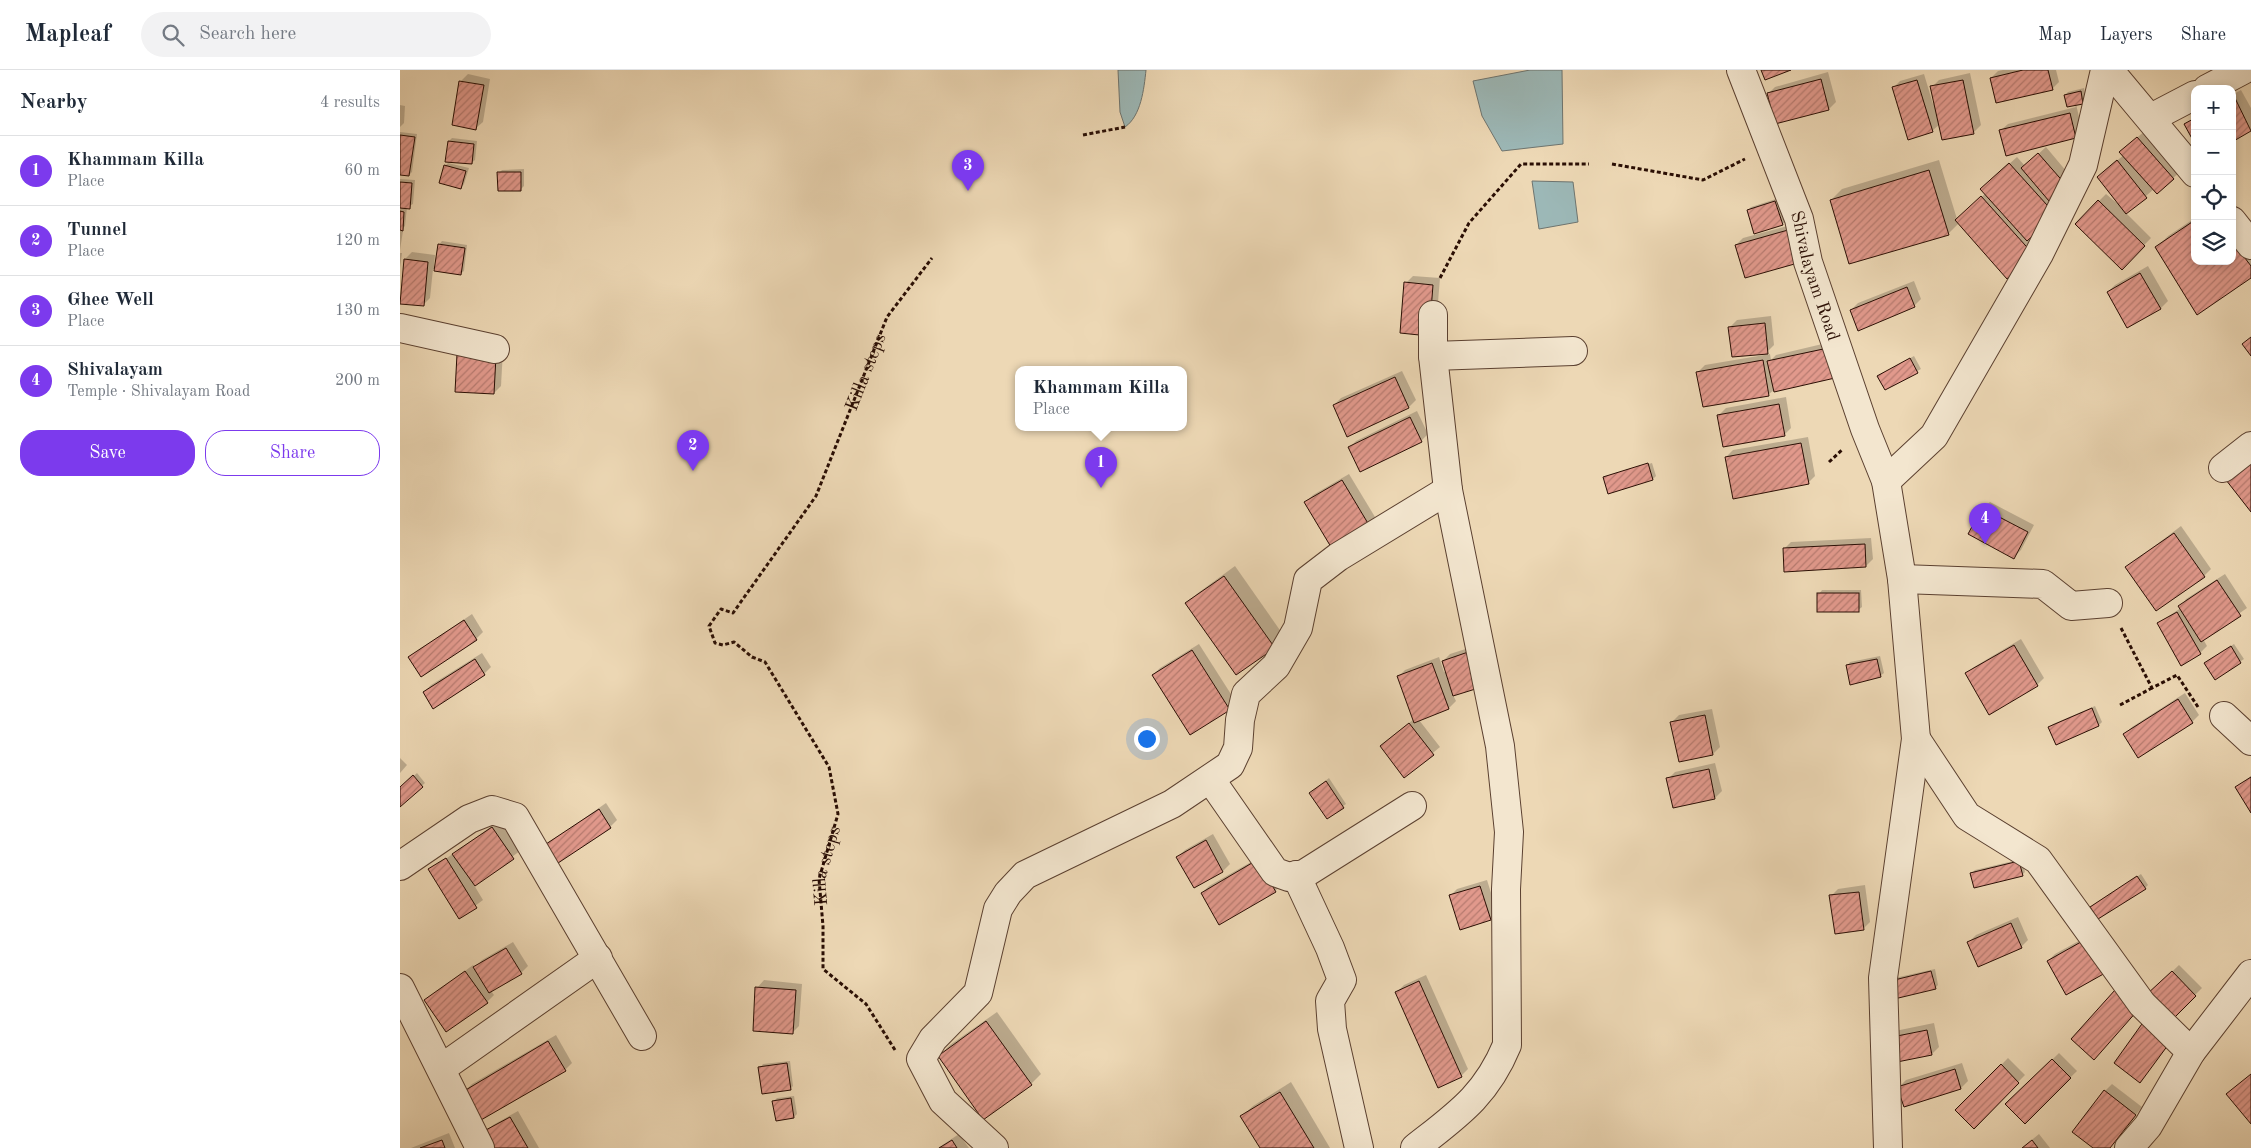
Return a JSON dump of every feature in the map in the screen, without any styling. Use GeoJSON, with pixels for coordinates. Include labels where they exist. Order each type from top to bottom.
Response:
{"type":"FeatureCollection","features":[{"type":"Feature","properties":{"kind":"street","name":"Shivalayam Road"},"geometry":{"type":"LineString","coordinates":[[1741,70],[1799,219],[1808,262],[1865,429],[1886,481],[1902,579],[1916,739],[1883,978],[1888,1148]]}},
{"type":"Feature","properties":{"kind":"street"},"geometry":{"type":"LineString","coordinates":[[2107,70],[2151,118],[2191,168]]}},
{"type":"Feature","properties":{"kind":"street"},"geometry":{"type":"LineString","coordinates":[[1886,481],[1934,436],[2039,254],[2083,166],[2107,70]]}},
{"type":"Feature","properties":{"kind":"street"},"geometry":{"type":"LineString","coordinates":[[2215,85],[2243,70]]}},
{"type":"Feature","properties":{"kind":"street"},"geometry":{"type":"LineString","coordinates":[[2151,118],[2191,97]]}},
{"type":"Feature","properties":{"kind":"street"},"geometry":{"type":"LineString","coordinates":[[2236,226],[2251,245]]}},
{"type":"Feature","properties":{"kind":"street"},"geometry":{"type":"LineString","coordinates":[[1415,1148],[1472,1103],[1498,1067],[1507,1045],[1506,889],[1509,832],[1500,746],[1448,490],[1433,356],[1433,315]]}},
{"type":"Feature","properties":{"kind":"street"},"geometry":{"type":"LineString","coordinates":[[400,328],[495,349]]}},
{"type":"Feature","properties":{"kind":"street"},"geometry":{"type":"LineString","coordinates":[[1433,356],[1573,351]]}},
{"type":"Feature","properties":{"kind":"street"},"geometry":{"type":"LineString","coordinates":[[2223,468],[2251,446]]}},
{"type":"Feature","properties":{"kind":"street"},"geometry":{"type":"LineString","coordinates":[[994,1148],[935,1106],[921,1059],[933,1039],[978,993],[998,909],[1008,893],[1025,875],[1172,804],[1211,780],[1230,765],[1238,748],[1240,720],[1246,694],[1276,666],[1298,628],[1308,580],[1338,557],[1448,490]]}},
{"type":"Feature","properties":{"kind":"street"},"geometry":{"type":"LineString","coordinates":[[1902,579],[2043,584],[2071,606],[2108,603]]}},
{"type":"Feature","properties":{"kind":"street"},"geometry":{"type":"LineString","coordinates":[[2224,716],[2251,742]]}},
{"type":"Feature","properties":{"kind":"street"},"geometry":{"type":"LineString","coordinates":[[1916,739],[1967,816],[2038,860],[2142,1004],[2191,1052]]}},
{"type":"Feature","properties":{"kind":"street"},"geometry":{"type":"LineString","coordinates":[[1211,780],[1275,872],[1289,877],[1304,874],[1412,806]]}},
{"type":"Feature","properties":{"kind":"street"},"geometry":{"type":"LineString","coordinates":[[400,866],[469,820],[492,810],[515,817],[642,1036]]}},
{"type":"Feature","properties":{"kind":"street"},"geometry":{"type":"LineString","coordinates":[[1296,875],[1330,948],[1342,980],[1330,1001],[1332,1029],[1359,1148]]}},
{"type":"Feature","properties":{"kind":"street"},"geometry":{"type":"LineString","coordinates":[[442,1068],[598,958]]}},
{"type":"Feature","properties":{"kind":"street"},"geometry":{"type":"LineString","coordinates":[[2129,1148],[2148,1126],[2191,1052],[2251,974]]}},
{"type":"Feature","properties":{"kind":"street"},"geometry":{"type":"LineString","coordinates":[[400,988],[442,1068],[480,1148]]}},
{"type":"Feature","properties":{"kind":"path"},"geometry":{"type":"LineString","coordinates":[[1084,135],[1125,127]]}},
{"type":"Feature","properties":{"kind":"path"},"geometry":{"type":"LineString","coordinates":[[1612,164],[1703,180],[1770,147]]}},
{"type":"Feature","properties":{"kind":"path"},"geometry":{"type":"LineString","coordinates":[[1440,278],[1469,223],[1521,164],[1589,164]]}},
{"type":"Feature","properties":{"kind":"path","name":"Killa steps"},"geometry":{"type":"LineString","coordinates":[[900,1058],[866,1004],[823,969],[819,880],[838,814],[829,767],[765,662],[752,657],[734,642],[723,645],[715,644],[709,626],[721,609],[734,613],[816,496],[888,317],[932,258]]}},
{"type":"Feature","properties":{"kind":"path"},"geometry":{"type":"LineString","coordinates":[[2108,603],[2152,688]]}},
{"type":"Feature","properties":{"kind":"path"},"geometry":{"type":"LineString","coordinates":[[2120,705],[2177,675],[2206,719],[2224,716]]}},
{"type":"Feature","properties":{"kind":"water"},"geometry":{"type":"Polygon","coordinates":[[[1118,70],[1146,70],[1143,93],[1138,109],[1135,116],[1125,127],[1120,112],[1118,70]]]}},
{"type":"Feature","properties":{"kind":"water"},"geometry":{"type":"Polygon","coordinates":[[[1530,70],[1562,70],[1563,144],[1502,151],[1482,116],[1473,81],[1530,70]]]}},
{"type":"Feature","properties":{"kind":"water"},"geometry":{"type":"Polygon","coordinates":[[[1532,181],[1573,182],[1578,222],[1539,229],[1532,181]]]}},
{"type":"Feature","properties":{"kind":"building"},"geometry":{"type":"Polygon","coordinates":[[[1761,70],[1791,70],[1765,80],[1761,70]]]}},
{"type":"Feature","properties":{"kind":"building"},"geometry":{"type":"Polygon","coordinates":[[[2023,70],[2048,70],[2053,90],[1996,103],[1990,78],[2023,70]]]}},
{"type":"Feature","properties":{"kind":"building"},"geometry":{"type":"Polygon","coordinates":[[[1821,79],[1829,110],[1775,124],[1767,93],[1821,79]]]}},
{"type":"Feature","properties":{"kind":"building"},"geometry":{"type":"Polygon","coordinates":[[[1917,80],[1933,132],[1908,140],[1892,87],[1917,80]]]}},
{"type":"Feature","properties":{"kind":"building"},"geometry":{"type":"Polygon","coordinates":[[[1963,80],[1974,134],[1942,140],[1930,86],[1963,80]]]}},
{"type":"Feature","properties":{"kind":"building"},"geometry":{"type":"Polygon","coordinates":[[[459,81],[484,85],[476,130],[452,125],[459,81]]]}},
{"type":"Feature","properties":{"kind":"building"},"geometry":{"type":"Polygon","coordinates":[[[2081,91],[2083,104],[2067,107],[2064,95],[2081,91]]]}},
{"type":"Feature","properties":{"kind":"building"},"geometry":{"type":"Polygon","coordinates":[[[2236,100],[2251,131],[2236,140],[2236,100]]]}},
{"type":"Feature","properties":{"kind":"building"},"geometry":{"type":"Polygon","coordinates":[[[2070,113],[2076,138],[2006,156],[1999,130],[2070,113]]]}},
{"type":"Feature","properties":{"kind":"building"},"geometry":{"type":"Polygon","coordinates":[[[2191,120],[2191,137],[2184,124],[2191,120]]]}},
{"type":"Feature","properties":{"kind":"building"},"geometry":{"type":"Polygon","coordinates":[[[400,135],[415,137],[409,176],[400,175],[400,135]]]}},
{"type":"Feature","properties":{"kind":"building"},"geometry":{"type":"Polygon","coordinates":[[[2137,137],[2174,179],[2157,194],[2119,152],[2137,137]]]}},
{"type":"Feature","properties":{"kind":"building"},"geometry":{"type":"Polygon","coordinates":[[[448,141],[474,144],[472,164],[445,162],[448,141]]]}},
{"type":"Feature","properties":{"kind":"building"},"geometry":{"type":"Polygon","coordinates":[[[2038,153],[2066,185],[2049,201],[2021,168],[2038,153]]]}},
{"type":"Feature","properties":{"kind":"building"},"geometry":{"type":"Polygon","coordinates":[[[2117,160],[2147,198],[2126,214],[2097,177],[2117,160]]]}},
{"type":"Feature","properties":{"kind":"building"},"geometry":{"type":"Polygon","coordinates":[[[2009,163],[2056,215],[2027,241],[1980,189],[2009,163]]]}},
{"type":"Feature","properties":{"kind":"building"},"geometry":{"type":"Polygon","coordinates":[[[444,165],[466,171],[461,189],[439,183],[444,165]]]}},
{"type":"Feature","properties":{"kind":"building"},"geometry":{"type":"Polygon","coordinates":[[[1929,170],[1949,235],[1849,264],[1830,200],[1929,170]]]}},
{"type":"Feature","properties":{"kind":"building"},"geometry":{"type":"Polygon","coordinates":[[[497,172],[521,172],[521,191],[498,191],[497,172]]]}},
{"type":"Feature","properties":{"kind":"building"},"geometry":{"type":"Polygon","coordinates":[[[400,182],[412,183],[410,209],[400,208],[400,182]]]}},
{"type":"Feature","properties":{"kind":"building"},"geometry":{"type":"Polygon","coordinates":[[[1981,196],[2034,255],[2007,279],[1955,220],[1981,196]]]}},
{"type":"Feature","properties":{"kind":"building"},"geometry":{"type":"Polygon","coordinates":[[[2098,200],[2145,246],[2122,270],[2075,224],[2098,200]]]}},
{"type":"Feature","properties":{"kind":"building"},"geometry":{"type":"Polygon","coordinates":[[[1775,201],[1783,225],[1754,234],[1747,210],[1775,201]]]}},
{"type":"Feature","properties":{"kind":"building"},"geometry":{"type":"Polygon","coordinates":[[[400,211],[404,212],[403,231],[400,230],[400,211]]]}},
{"type":"Feature","properties":{"kind":"building"},"geometry":{"type":"Polygon","coordinates":[[[2191,223],[2191,265],[2236,265],[2236,246],[2251,266],[2251,278],[2197,315],[2155,247],[2191,223]]]}},
{"type":"Feature","properties":{"kind":"building"},"geometry":{"type":"Polygon","coordinates":[[[1788,230],[1798,263],[1745,278],[1735,245],[1788,230]]]}},
{"type":"Feature","properties":{"kind":"building"},"geometry":{"type":"Polygon","coordinates":[[[438,244],[465,248],[461,275],[434,271],[438,244]]]}},
{"type":"Feature","properties":{"kind":"building"},"geometry":{"type":"Polygon","coordinates":[[[404,259],[428,262],[424,306],[400,304],[404,259]]]}},
{"type":"Feature","properties":{"kind":"building"},"geometry":{"type":"Polygon","coordinates":[[[2140,273],[2161,309],[2127,328],[2107,292],[2140,273]]]}},
{"type":"Feature","properties":{"kind":"building"},"geometry":{"type":"Polygon","coordinates":[[[1404,282],[1433,285],[1429,336],[1400,333],[1404,282]]]}},
{"type":"Feature","properties":{"kind":"building"},"geometry":{"type":"Polygon","coordinates":[[[1907,287],[1915,307],[1858,331],[1850,310],[1907,287]]]}},
{"type":"Feature","properties":{"kind":"building"},"geometry":{"type":"Polygon","coordinates":[[[1765,323],[1768,354],[1732,357],[1728,327],[1765,323]]]}},
{"type":"Feature","properties":{"kind":"building"},"geometry":{"type":"Polygon","coordinates":[[[2251,337],[2251,356],[2242,344],[2251,337]]]}},
{"type":"Feature","properties":{"kind":"building"},"geometry":{"type":"Polygon","coordinates":[[[1828,348],[1835,378],[1774,392],[1767,361],[1828,348]]]}},
{"type":"Feature","properties":{"kind":"building"},"geometry":{"type":"Polygon","coordinates":[[[457,354],[496,356],[494,394],[455,392],[457,354]]]}},
{"type":"Feature","properties":{"kind":"building"},"geometry":{"type":"Polygon","coordinates":[[[1910,358],[1918,373],[1885,390],[1877,376],[1910,358]]]}},
{"type":"Feature","properties":{"kind":"building"},"geometry":{"type":"Polygon","coordinates":[[[1763,360],[1769,396],[1703,407],[1696,372],[1763,360]]]}},
{"type":"Feature","properties":{"kind":"building"},"geometry":{"type":"Polygon","coordinates":[[[1395,377],[1409,408],[1347,437],[1333,405],[1395,377]]]}},
{"type":"Feature","properties":{"kind":"building"},"geometry":{"type":"Polygon","coordinates":[[[1779,404],[1785,436],[1723,447],[1717,415],[1779,404]]]}},
{"type":"Feature","properties":{"kind":"building"},"geometry":{"type":"Polygon","coordinates":[[[1410,417],[1422,442],[1360,472],[1348,447],[1410,417]]]}},
{"type":"Feature","properties":{"kind":"building"},"geometry":{"type":"Polygon","coordinates":[[[1801,443],[1809,484],[1733,499],[1725,457],[1801,443]]]}},
{"type":"Feature","properties":{"kind":"building"},"geometry":{"type":"Polygon","coordinates":[[[2251,460],[2251,512],[2226,480],[2251,460]]]}},
{"type":"Feature","properties":{"kind":"building"},"geometry":{"type":"Polygon","coordinates":[[[1648,463],[1653,480],[1608,494],[1603,477],[1648,463]]]}},
{"type":"Feature","properties":{"kind":"building"},"geometry":{"type":"Polygon","coordinates":[[[1342,480],[1369,525],[1331,547],[1304,502],[1342,480]]]}},
{"type":"Feature","properties":{"kind":"building"},"geometry":{"type":"Polygon","coordinates":[[[1982,508],[2028,532],[2014,559],[1968,534],[1982,508]]]}},
{"type":"Feature","properties":{"kind":"building"},"geometry":{"type":"Polygon","coordinates":[[[2174,533],[2205,577],[2156,611],[2125,567],[2174,533]]]}},
{"type":"Feature","properties":{"kind":"building"},"geometry":{"type":"Polygon","coordinates":[[[1865,544],[1866,567],[1784,572],[1783,548],[1865,544]]]}},
{"type":"Feature","properties":{"kind":"building"},"geometry":{"type":"Polygon","coordinates":[[[1224,576],[1275,648],[1236,675],[1185,603],[1224,576]]]}},
{"type":"Feature","properties":{"kind":"building"},"geometry":{"type":"Polygon","coordinates":[[[2217,580],[2241,616],[2201,642],[2178,606],[2217,580]]]}},
{"type":"Feature","properties":{"kind":"building"},"geometry":{"type":"Polygon","coordinates":[[[1817,593],[1859,593],[1859,612],[1817,612],[1817,593]]]}},
{"type":"Feature","properties":{"kind":"building"},"geometry":{"type":"Polygon","coordinates":[[[2177,612],[2201,654],[2181,666],[2157,623],[2177,612]]]}},
{"type":"Feature","properties":{"kind":"building"},"geometry":{"type":"Polygon","coordinates":[[[464,620],[477,640],[421,677],[408,657],[464,620]]]}},
{"type":"Feature","properties":{"kind":"building"},"geometry":{"type":"Polygon","coordinates":[[[2014,645],[2038,686],[1989,715],[1965,673],[2014,645]]]}},
{"type":"Feature","properties":{"kind":"building"},"geometry":{"type":"Polygon","coordinates":[[[2231,646],[2241,663],[2215,680],[2204,663],[2231,646]]]}},
{"type":"Feature","properties":{"kind":"building"},"geometry":{"type":"Polygon","coordinates":[[[1192,650],[1230,710],[1190,735],[1152,675],[1192,650]]]}},
{"type":"Feature","properties":{"kind":"building"},"geometry":{"type":"Polygon","coordinates":[[[1474,650],[1485,686],[1453,696],[1442,661],[1474,650]]]}},
{"type":"Feature","properties":{"kind":"building"},"geometry":{"type":"Polygon","coordinates":[[[475,659],[485,675],[433,709],[423,692],[475,659]]]}},
{"type":"Feature","properties":{"kind":"building"},"geometry":{"type":"Polygon","coordinates":[[[1877,659],[1881,677],[1850,685],[1846,665],[1877,659]]]}},
{"type":"Feature","properties":{"kind":"building"},"geometry":{"type":"Polygon","coordinates":[[[1432,663],[1449,709],[1414,723],[1397,676],[1432,663]]]}},
{"type":"Feature","properties":{"kind":"building"},"geometry":{"type":"Polygon","coordinates":[[[2178,699],[2193,723],[2138,758],[2123,734],[2178,699]]]}},
{"type":"Feature","properties":{"kind":"building"},"geometry":{"type":"Polygon","coordinates":[[[2092,708],[2099,726],[2056,745],[2048,727],[2092,708]]]}},
{"type":"Feature","properties":{"kind":"building"},"geometry":{"type":"Polygon","coordinates":[[[1705,715],[1713,755],[1679,762],[1670,722],[1705,715]]]}},
{"type":"Feature","properties":{"kind":"building"},"geometry":{"type":"Polygon","coordinates":[[[1409,723],[1434,755],[1404,778],[1380,746],[1409,723]]]}},
{"type":"Feature","properties":{"kind":"building"},"geometry":{"type":"Polygon","coordinates":[[[1709,769],[1715,799],[1673,808],[1666,778],[1709,769]]]}},
{"type":"Feature","properties":{"kind":"building"},"geometry":{"type":"Polygon","coordinates":[[[413,775],[423,787],[400,807],[400,787],[413,775]]]}},
{"type":"Feature","properties":{"kind":"building"},"geometry":{"type":"Polygon","coordinates":[[[2251,777],[2251,813],[2235,787],[2251,777]]]}},
{"type":"Feature","properties":{"kind":"building"},"geometry":{"type":"Polygon","coordinates":[[[1326,781],[1344,808],[1327,819],[1309,793],[1326,781]]]}},
{"type":"Feature","properties":{"kind":"building"},"geometry":{"type":"Polygon","coordinates":[[[599,809],[611,828],[552,867],[540,848],[599,809]]]}},
{"type":"Feature","properties":{"kind":"building"},"geometry":{"type":"Polygon","coordinates":[[[492,827],[514,859],[475,886],[452,854],[492,827]]]}},
{"type":"Feature","properties":{"kind":"building"},"geometry":{"type":"Polygon","coordinates":[[[1206,840],[1223,872],[1194,888],[1176,857],[1206,840]]]}},
{"type":"Feature","properties":{"kind":"building"},"geometry":{"type":"Polygon","coordinates":[[[446,858],[477,908],[459,919],[428,869],[446,858]]]}},
{"type":"Feature","properties":{"kind":"building"},"geometry":{"type":"Polygon","coordinates":[[[1257,860],[1276,892],[1219,925],[1201,893],[1257,860]]]}},
{"type":"Feature","properties":{"kind":"building"},"geometry":{"type":"Polygon","coordinates":[[[2019,861],[2023,876],[1974,888],[1970,873],[2019,861]]]}},
{"type":"Feature","properties":{"kind":"building"},"geometry":{"type":"Polygon","coordinates":[[[2137,876],[2146,889],[2098,919],[2090,907],[2137,876]]]}},
{"type":"Feature","properties":{"kind":"building"},"geometry":{"type":"Polygon","coordinates":[[[1480,886],[1491,920],[1460,930],[1449,895],[1480,886]]]}},
{"type":"Feature","properties":{"kind":"building"},"geometry":{"type":"Polygon","coordinates":[[[1859,892],[1864,930],[1835,934],[1829,895],[1859,892]]]}},
{"type":"Feature","properties":{"kind":"building"},"geometry":{"type":"Polygon","coordinates":[[[2011,923],[2022,948],[1978,967],[1967,942],[2011,923]]]}},
{"type":"Feature","properties":{"kind":"building"},"geometry":{"type":"Polygon","coordinates":[[[2088,938],[2107,972],[2066,995],[2047,961],[2088,938]]]}},
{"type":"Feature","properties":{"kind":"building"},"geometry":{"type":"Polygon","coordinates":[[[506,948],[522,974],[489,993],[473,967],[506,948]]]}},
{"type":"Feature","properties":{"kind":"building"},"geometry":{"type":"Polygon","coordinates":[[[465,971],[488,1003],[446,1032],[424,1000],[465,971]]]}},
{"type":"Feature","properties":{"kind":"building"},"geometry":{"type":"Polygon","coordinates":[[[1931,971],[1936,989],[1890,1000],[1886,982],[1931,971]]]}},
{"type":"Feature","properties":{"kind":"building"},"geometry":{"type":"Polygon","coordinates":[[[2172,971],[2196,996],[2171,1021],[2146,995],[2172,971]]]}},
{"type":"Feature","properties":{"kind":"building"},"geometry":{"type":"Polygon","coordinates":[[[1419,981],[1462,1077],[1438,1088],[1395,992],[1419,981]]]}},
{"type":"Feature","properties":{"kind":"building"},"geometry":{"type":"Polygon","coordinates":[[[755,987],[796,990],[793,1034],[753,1031],[755,987]]]}},
{"type":"Feature","properties":{"kind":"building"},"geometry":{"type":"Polygon","coordinates":[[[2115,990],[2138,1010],[2094,1060],[2071,1039],[2115,990]]]}},
{"type":"Feature","properties":{"kind":"building"},"geometry":{"type":"Polygon","coordinates":[[[986,1021],[1032,1085],[983,1120],[938,1056],[986,1021]]]}},
{"type":"Feature","properties":{"kind":"building"},"geometry":{"type":"Polygon","coordinates":[[[2144,1021],[2171,1041],[2140,1083],[2114,1063],[2144,1021]]]}},
{"type":"Feature","properties":{"kind":"building"},"geometry":{"type":"Polygon","coordinates":[[[1927,1030],[1932,1055],[1892,1063],[1887,1038],[1927,1030]]]}},
{"type":"Feature","properties":{"kind":"building"},"geometry":{"type":"Polygon","coordinates":[[[548,1041],[566,1071],[481,1120],[464,1091],[548,1041]]]}},
{"type":"Feature","properties":{"kind":"building"},"geometry":{"type":"Polygon","coordinates":[[[2052,1059],[2071,1078],[2025,1124],[2005,1104],[2052,1059]]]}},
{"type":"Feature","properties":{"kind":"building"},"geometry":{"type":"Polygon","coordinates":[[[787,1063],[791,1090],[762,1094],[758,1067],[787,1063]]]}},
{"type":"Feature","properties":{"kind":"building"},"geometry":{"type":"Polygon","coordinates":[[[2001,1064],[2019,1083],[1974,1129],[1955,1110],[2001,1064]]]}},
{"type":"Feature","properties":{"kind":"building"},"geometry":{"type":"Polygon","coordinates":[[[1955,1069],[1961,1089],[1904,1107],[1897,1087],[1955,1069]]]}},
{"type":"Feature","properties":{"kind":"building"},"geometry":{"type":"Polygon","coordinates":[[[2251,1074],[2251,1124],[2226,1094],[2251,1074]]]}},
{"type":"Feature","properties":{"kind":"building"},"geometry":{"type":"Polygon","coordinates":[[[2104,1090],[2136,1115],[2110,1148],[2093,1148],[2072,1132],[2104,1090]]]}},
{"type":"Feature","properties":{"kind":"building"},"geometry":{"type":"Polygon","coordinates":[[[1280,1092],[1314,1148],[1260,1148],[1240,1116],[1280,1092]]]}},
{"type":"Feature","properties":{"kind":"building"},"geometry":{"type":"Polygon","coordinates":[[[791,1098],[794,1118],[776,1121],[772,1101],[791,1098]]]}},
{"type":"Feature","properties":{"kind":"building"},"geometry":{"type":"Polygon","coordinates":[[[510,1117],[528,1148],[494,1148],[484,1131],[510,1117]]]}},
{"type":"Feature","properties":{"kind":"building"},"geometry":{"type":"Polygon","coordinates":[[[442,1140],[445,1148],[420,1148],[442,1140]]]}},
{"type":"Feature","properties":{"kind":"building"},"geometry":{"type":"Polygon","coordinates":[[[952,1140],[957,1148],[939,1148],[952,1140]]]}},
{"type":"Feature","properties":{"kind":"building"},"geometry":{"type":"Polygon","coordinates":[[[2032,1140],[2038,1148],[2022,1148],[2032,1140]]]}},
{"type":"Feature","properties":{"kind":"place","name":"Ghee Well"},"geometry":{"type":"Point","coordinates":[968,191]}},
{"type":"Feature","properties":{"kind":"place","name":"Tunnel"},"geometry":{"type":"Point","coordinates":[693,471]}},
{"type":"Feature","properties":{"kind":"place","name":"Khammam Killa"},"geometry":{"type":"Point","coordinates":[1101,488]}},
{"type":"Feature","properties":{"kind":"place","name":"Shivalayam"},"geometry":{"type":"Point","coordinates":[1985,544]}}]}
